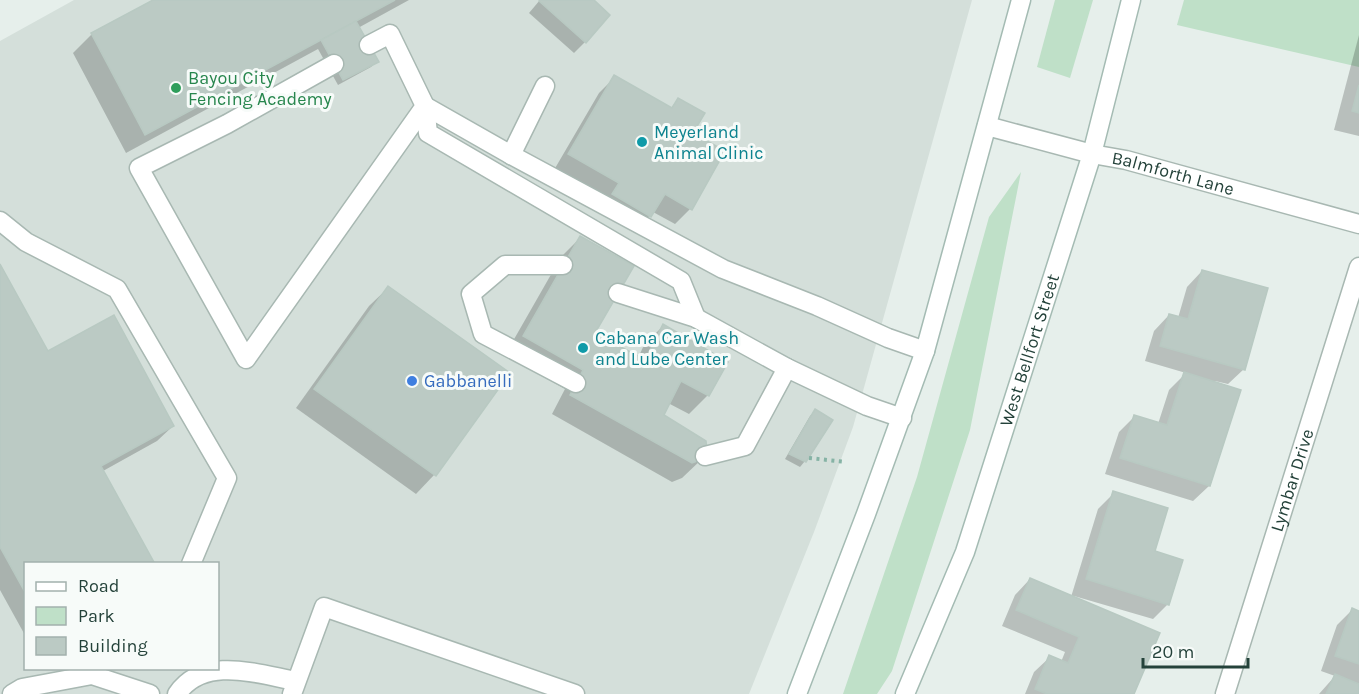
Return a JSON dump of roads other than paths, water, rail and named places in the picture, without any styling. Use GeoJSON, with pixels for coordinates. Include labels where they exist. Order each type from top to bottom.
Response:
{"type":"FeatureCollection","features":[{"type":"Feature","properties":{"kind":"main road"},"geometry":{"type":"LineString","coordinates":[[797,694],[902,418],[925,351],[1022,0]]}},
{"type":"Feature","properties":{"kind":"main road","name":"West Bellfort Street"},"geometry":{"type":"LineString","coordinates":[[905,694],[965,552],[1092,154],[1131,0]]}},
{"type":"Feature","properties":{"kind":"main road"},"geometry":{"type":"LineString","coordinates":[[369,45],[390,34],[425,106],[428,133],[681,281],[696,318]]}},
{"type":"Feature","properties":{"kind":"main road"},"geometry":{"type":"LineString","coordinates":[[334,64],[227,124],[140,168],[246,359],[425,106]]}},
{"type":"Feature","properties":{"kind":"main road"},"geometry":{"type":"LineString","coordinates":[[511,155],[545,87]]}},
{"type":"Feature","properties":{"kind":"main road"},"geometry":{"type":"LineString","coordinates":[[425,106],[723,269],[817,306],[888,338],[925,351]]}},
{"type":"Feature","properties":{"kind":"main road","name":"Balmforth Lane"},"geometry":{"type":"LineString","coordinates":[[987,126],[1092,154],[1126,160],[1359,224]]}},
{"type":"Feature","properties":{"kind":"main road"},"geometry":{"type":"LineString","coordinates":[[0,221],[26,242],[117,289],[227,478],[192,562]]}},
{"type":"Feature","properties":{"kind":"main road"},"geometry":{"type":"LineString","coordinates":[[563,265],[505,265],[471,294],[483,334],[576,383]]}},
{"type":"Feature","properties":{"kind":"main road","name":"Lymbar Drive"},"geometry":{"type":"LineString","coordinates":[[1225,694],[1359,267]]}},
{"type":"Feature","properties":{"kind":"main road"},"geometry":{"type":"LineString","coordinates":[[618,293],[696,318],[787,368],[867,406],[902,418]]}},
{"type":"Feature","properties":{"kind":"main road"},"geometry":{"type":"LineString","coordinates":[[705,456],[745,446],[787,368]]}},
{"type":"Feature","properties":{"kind":"main road"},"geometry":{"type":"LineString","coordinates":[[177,694],[193,680],[214,670],[238,670],[294,687],[324,607],[575,694]]}},
{"type":"Feature","properties":{"kind":"main road"},"geometry":{"type":"LineString","coordinates":[[12,694],[22,688],[93,672],[150,694]]}},
{"type":"Feature","properties":{"kind":"place","name":"Bayou City Fencing Academy"},"geometry":{"type":"Point","coordinates":[176,88]}},
{"type":"Feature","properties":{"kind":"place","name":"Meyerland Animal Clinic"},"geometry":{"type":"Point","coordinates":[642,142]}},
{"type":"Feature","properties":{"kind":"place","name":"Cabana Car Wash and Lube Center"},"geometry":{"type":"Point","coordinates":[583,348]}},
{"type":"Feature","properties":{"kind":"place","name":"Gabbanelli"},"geometry":{"type":"Point","coordinates":[412,381]}}]}
